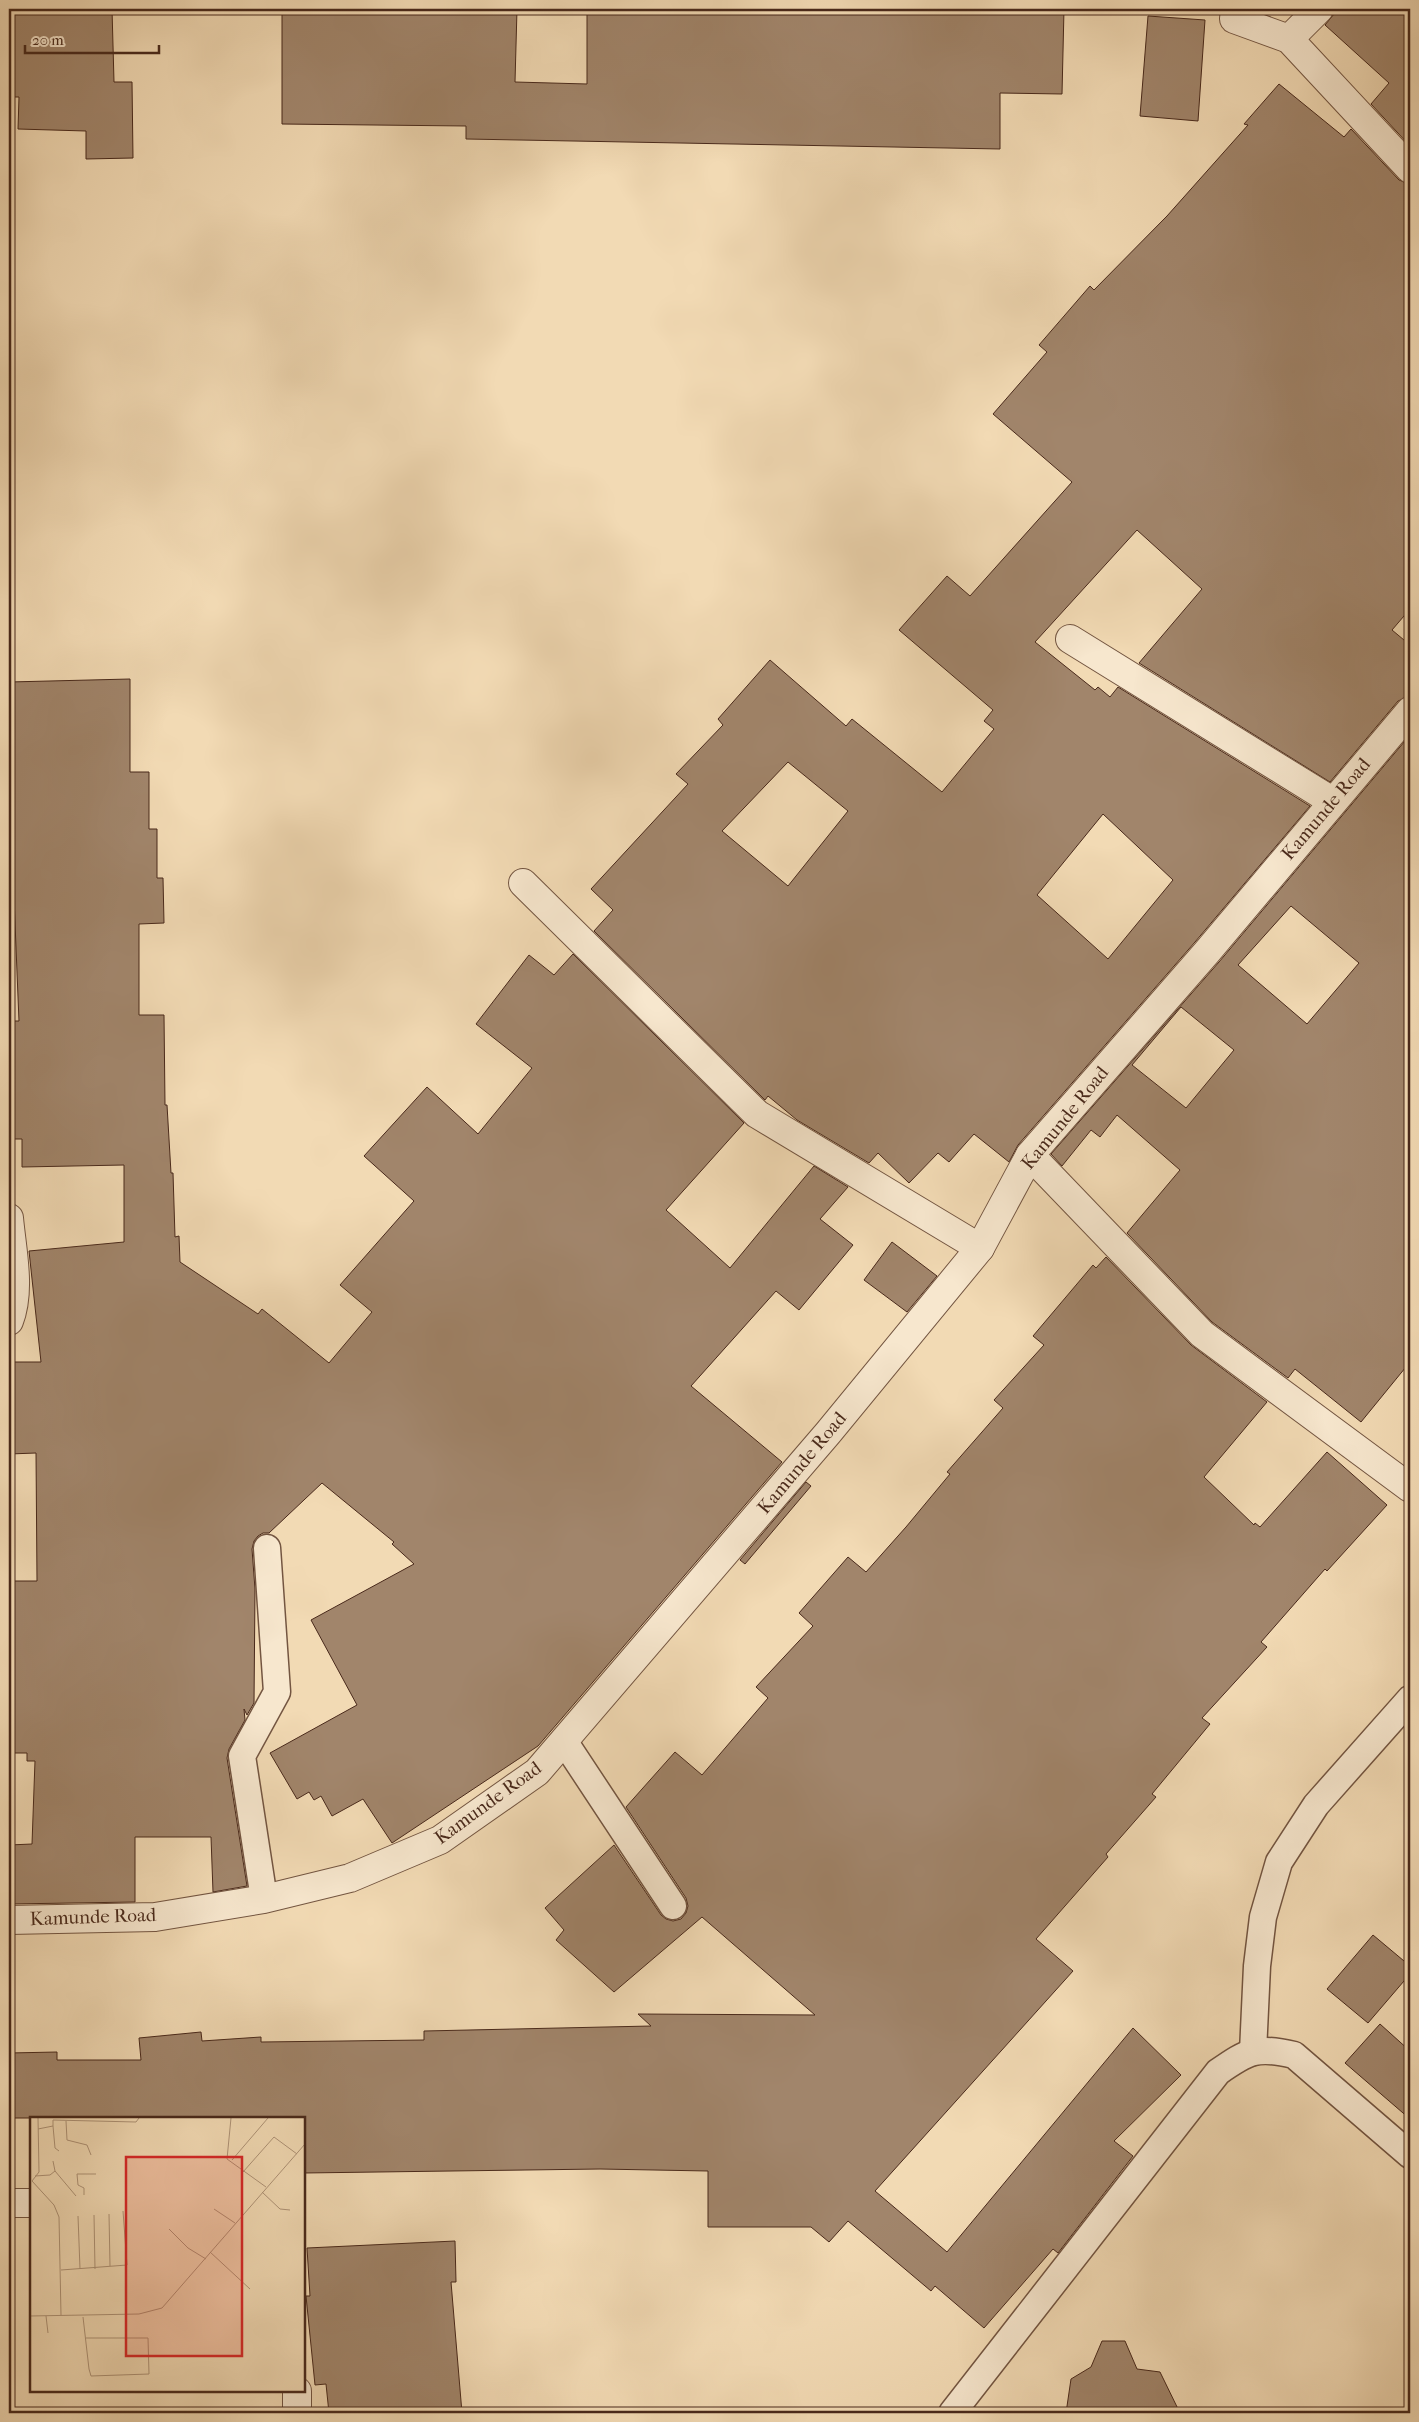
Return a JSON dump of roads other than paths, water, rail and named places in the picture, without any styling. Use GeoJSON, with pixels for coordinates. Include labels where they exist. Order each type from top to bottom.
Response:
{"type":"FeatureCollection","features":[{"type":"Feature","properties":{"kind":"street"},"geometry":{"type":"LineString","coordinates":[[1235,9],[1234,19],[1289,39],[1410,169]]}},
{"type":"Feature","properties":{"kind":"street"},"geometry":{"type":"LineString","coordinates":[[1289,39],[1318,9]]}},
{"type":"Feature","properties":{"kind":"street"},"geometry":{"type":"LineString","coordinates":[[1070,639],[1332,801]]}},
{"type":"Feature","properties":{"kind":"street","name":"Kamunde Road"},"geometry":{"type":"LineString","coordinates":[[9,1920],[155,1917],[264,1899],[350,1878],[440,1840],[537,1772],[828,1433],[980,1248],[1030,1155],[1206,952],[1410,711]]}},
{"type":"Feature","properties":{"kind":"street"},"geometry":{"type":"LineString","coordinates":[[523,883],[757,1114],[980,1248]]}},
{"type":"Feature","properties":{"kind":"street"},"geometry":{"type":"LineString","coordinates":[[1030,1155],[1202,1334],[1410,1488]]}},
{"type":"Feature","properties":{"kind":"street"},"geometry":{"type":"LineString","coordinates":[[9,1218],[15,1286],[14,1305],[9,1321]]}},
{"type":"Feature","properties":{"kind":"street"},"geometry":{"type":"LineString","coordinates":[[9,2204],[30,2203]]}},
{"type":"Feature","properties":{"kind":"street"},"geometry":{"type":"LineString","coordinates":[[297,2392],[297,2413]]}},
{"type":"Feature","properties":{"kind":"lane"},"geometry":{"type":"LineString","coordinates":[[264,1899],[242,1756],[277,1692],[267,1548]]}},
{"type":"Feature","properties":{"kind":"lane"},"geometry":{"type":"LineString","coordinates":[[1253,2052],[1256,1966],[1263,1917],[1279,1862],[1316,1805],[1410,1699]]}},
{"type":"Feature","properties":{"kind":"lane"},"geometry":{"type":"LineString","coordinates":[[564,1741],[674,1906]]}},
{"type":"Feature","properties":{"kind":"lane"},"geometry":{"type":"LineString","coordinates":[[952,2413],[1218,2072],[1245,2053],[1271,2049],[1294,2055],[1410,2156]]}}]}
